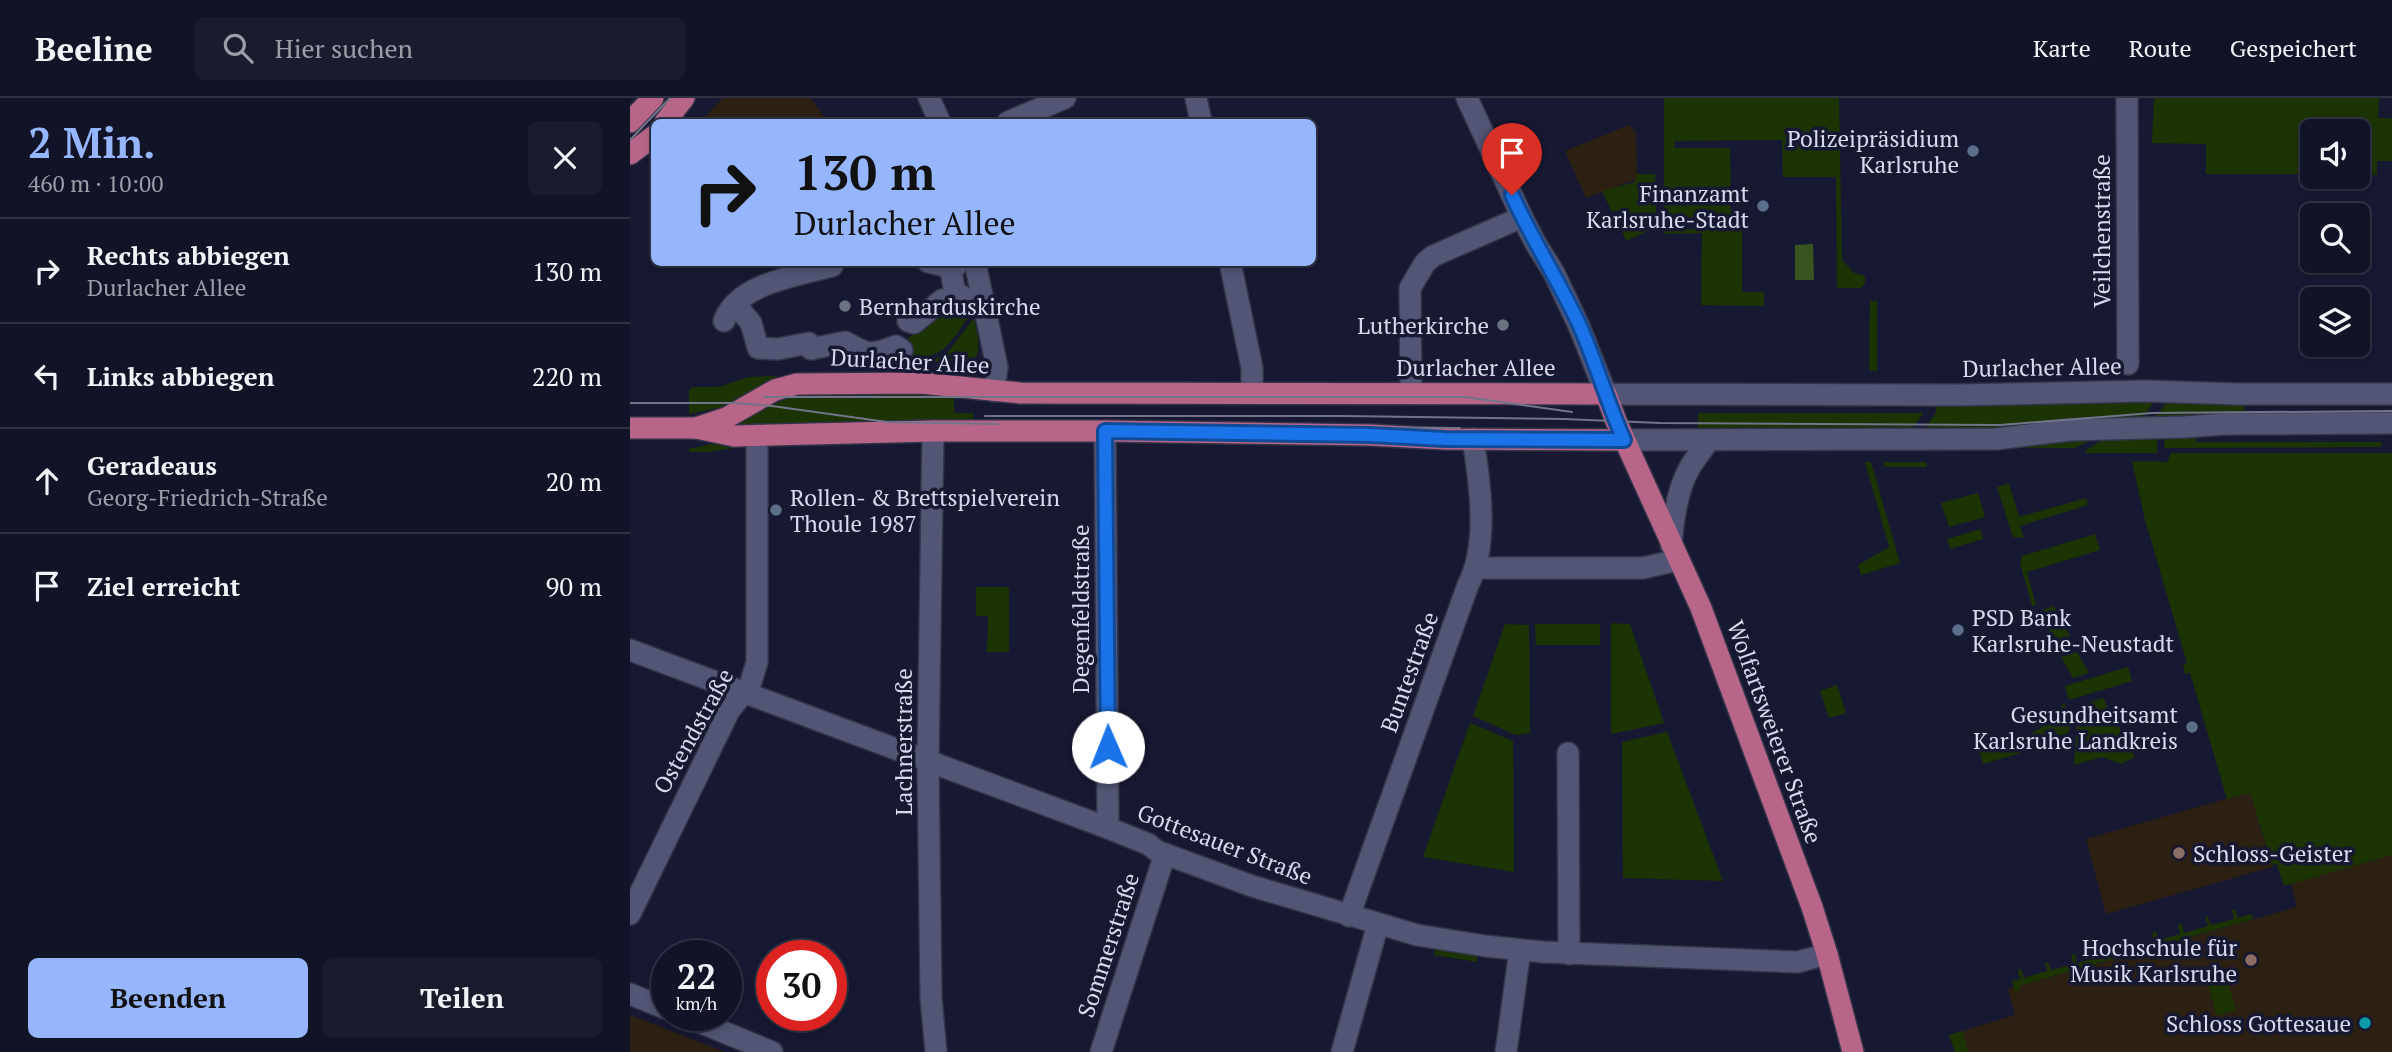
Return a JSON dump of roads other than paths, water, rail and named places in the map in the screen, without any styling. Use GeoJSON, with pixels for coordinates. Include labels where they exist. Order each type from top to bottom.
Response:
{"type":"FeatureCollection","features":[{"type":"Feature","properties":{"kind":"main road"},"geometry":{"type":"LineString","coordinates":[[630,122],[653,98]]}},
{"type":"Feature","properties":{"kind":"main road"},"geometry":{"type":"LineString","coordinates":[[667,119],[684,98]]}},
{"type":"Feature","properties":{"kind":"main road"},"geometry":{"type":"LineString","coordinates":[[630,154],[651,138]]}},
{"type":"Feature","properties":{"kind":"main road","name":"Durlacher Allee"},"geometry":{"type":"LineString","coordinates":[[696,428],[726,418],[775,390],[797,384],[921,383],[1020,393],[1606,394]]}},
{"type":"Feature","properties":{"kind":"main road","name":"Wolfartsweierer Straße"},"geometry":{"type":"LineString","coordinates":[[1606,394],[1624,440],[1701,608],[1827,954],[1853,1052]]}},
{"type":"Feature","properties":{"kind":"main road","name":"Durlacher Allee"},"geometry":{"type":"LineString","coordinates":[[630,428],[696,428],[734,436],[933,431],[1105,431],[1624,440]]}},
{"type":"Feature","properties":{"kind":"street"},"geometry":{"type":"LineString","coordinates":[[929,98],[939,119]]}},
{"type":"Feature","properties":{"kind":"street"},"geometry":{"type":"LineString","coordinates":[[1016,119],[1065,98]]}},
{"type":"Feature","properties":{"kind":"street"},"geometry":{"type":"LineString","coordinates":[[1196,98],[1200,119]]}},
{"type":"Feature","properties":{"kind":"street"},"geometry":{"type":"LineString","coordinates":[[1467,98],[1522,217],[1554,273],[1595,362],[1606,394]]}},
{"type":"Feature","properties":{"kind":"street","name":"Veilchenstraße"},"geometry":{"type":"LineString","coordinates":[[2127,98],[2128,364]]}},
{"type":"Feature","properties":{"kind":"street"},"geometry":{"type":"LineString","coordinates":[[1411,393],[1410,288],[1418,272],[1433,256],[1522,217]]}},
{"type":"Feature","properties":{"kind":"street"},"geometry":{"type":"LineString","coordinates":[[830,267],[779,277],[761,285],[729,312],[751,323],[758,348],[778,349],[809,343],[811,349],[845,342],[866,354],[877,354],[899,348],[911,322],[942,300],[959,297],[960,266]]}},
{"type":"Feature","properties":{"kind":"street"},"geometry":{"type":"LineString","coordinates":[[960,266],[997,367],[994,391]]}},
{"type":"Feature","properties":{"kind":"street"},"geometry":{"type":"LineString","coordinates":[[1231,266],[1252,368],[1252,393]]}},
{"type":"Feature","properties":{"kind":"street","name":"Durlacher Allee"},"geometry":{"type":"LineString","coordinates":[[1606,394],[1958,395],[2146,391],[2392,394]]}},
{"type":"Feature","properties":{"kind":"street","name":"Durlacher Allee"},"geometry":{"type":"LineString","coordinates":[[1624,440],[1996,439],[2070,429],[2392,423]]}},
{"type":"Feature","properties":{"kind":"street","name":"Lachnerstraße"},"geometry":{"type":"LineString","coordinates":[[933,431],[928,762],[931,998],[936,1052]]}},
{"type":"Feature","properties":{"kind":"street","name":"Degenfeldstraße"},"geometry":{"type":"LineString","coordinates":[[1105,431],[1108,828]]}},
{"type":"Feature","properties":{"kind":"street","name":"Ostendstraße"},"geometry":{"type":"LineString","coordinates":[[630,914],[729,711],[755,675],[757,435]]}},
{"type":"Feature","properties":{"kind":"street","name":"Buntestraße"},"geometry":{"type":"LineString","coordinates":[[1349,916],[1464,597],[1477,568],[1480,534],[1478,476],[1473,439]]}},
{"type":"Feature","properties":{"kind":"street"},"geometry":{"type":"LineString","coordinates":[[1477,568],[1643,568],[1674,552],[1679,496],[1684,480],[1708,441]]}},
{"type":"Feature","properties":{"kind":"street","name":"Gottesauer Straße"},"geometry":{"type":"LineString","coordinates":[[630,650],[1108,828],[1165,854],[1252,886],[1417,935],[1520,950],[1569,954],[1798,962],[1827,954]]}},
{"type":"Feature","properties":{"kind":"street"},"geometry":{"type":"LineString","coordinates":[[1569,753],[1569,954]]}},
{"type":"Feature","properties":{"kind":"street","name":"Sommerstraße"},"geometry":{"type":"LineString","coordinates":[[1101,1052],[1165,854]]}},
{"type":"Feature","properties":{"kind":"street"},"geometry":{"type":"LineString","coordinates":[[1342,1052],[1378,925]]}},
{"type":"Feature","properties":{"kind":"street"},"geometry":{"type":"LineString","coordinates":[[1506,1052],[1520,950]]}},
{"type":"Feature","properties":{"kind":"street"},"geometry":{"type":"LineString","coordinates":[[630,994],[651,1003]]}},
{"type":"Feature","properties":{"kind":"street"},"geometry":{"type":"LineString","coordinates":[[721,1031],[772,1052]]}},
{"type":"Feature","properties":{"kind":"tram line"},"geometry":{"type":"LineString","coordinates":[[630,140],[670,98]]}},
{"type":"Feature","properties":{"kind":"tram line"},"geometry":{"type":"LineString","coordinates":[[764,397],[1465,397],[1572,412]]}},
{"type":"Feature","properties":{"kind":"tram line"},"geometry":{"type":"LineString","coordinates":[[630,403],[734,403],[887,422],[998,424]]}},
{"type":"Feature","properties":{"kind":"tram line"},"geometry":{"type":"LineString","coordinates":[[985,416],[1344,416],[1660,423],[2000,425],[2152,413],[2392,411]]}},
{"type":"Feature","properties":{"kind":"tram line"},"geometry":{"type":"LineString","coordinates":[[1254,427],[1460,428]]}},
{"type":"Feature","properties":{"kind":"place","name":"Polizeipräsidium Karlsruhe"},"geometry":{"type":"Point","coordinates":[1973,151]}},
{"type":"Feature","properties":{"kind":"place","name":"Finanzamt Karlsruhe-Stadt"},"geometry":{"type":"Point","coordinates":[1763,206]}},
{"type":"Feature","properties":{"kind":"place","name":"Bernharduskirche"},"geometry":{"type":"Point","coordinates":[845,306]}},
{"type":"Feature","properties":{"kind":"place","name":"Lutherkirche"},"geometry":{"type":"Point","coordinates":[1503,325]}},
{"type":"Feature","properties":{"kind":"place","name":"Rollen- & Brettspielverein Thoule 1987"},"geometry":{"type":"Point","coordinates":[776,510]}},
{"type":"Feature","properties":{"kind":"place","name":"PSD Bank Karlsruhe-Neustadt"},"geometry":{"type":"Point","coordinates":[1958,630]}},
{"type":"Feature","properties":{"kind":"place","name":"Gesundheitsamt Karlsruhe Landkreis"},"geometry":{"type":"Point","coordinates":[2192,727]}},
{"type":"Feature","properties":{"kind":"place","name":"Schloss-Geister"},"geometry":{"type":"Point","coordinates":[2179,853]}},
{"type":"Feature","properties":{"kind":"place","name":"Hochschule für Musik Karlsruhe"},"geometry":{"type":"Point","coordinates":[2251,960]}},
{"type":"Feature","properties":{"kind":"place","name":"Schloss Gottesaue"},"geometry":{"type":"Point","coordinates":[2365,1023]}}]}
